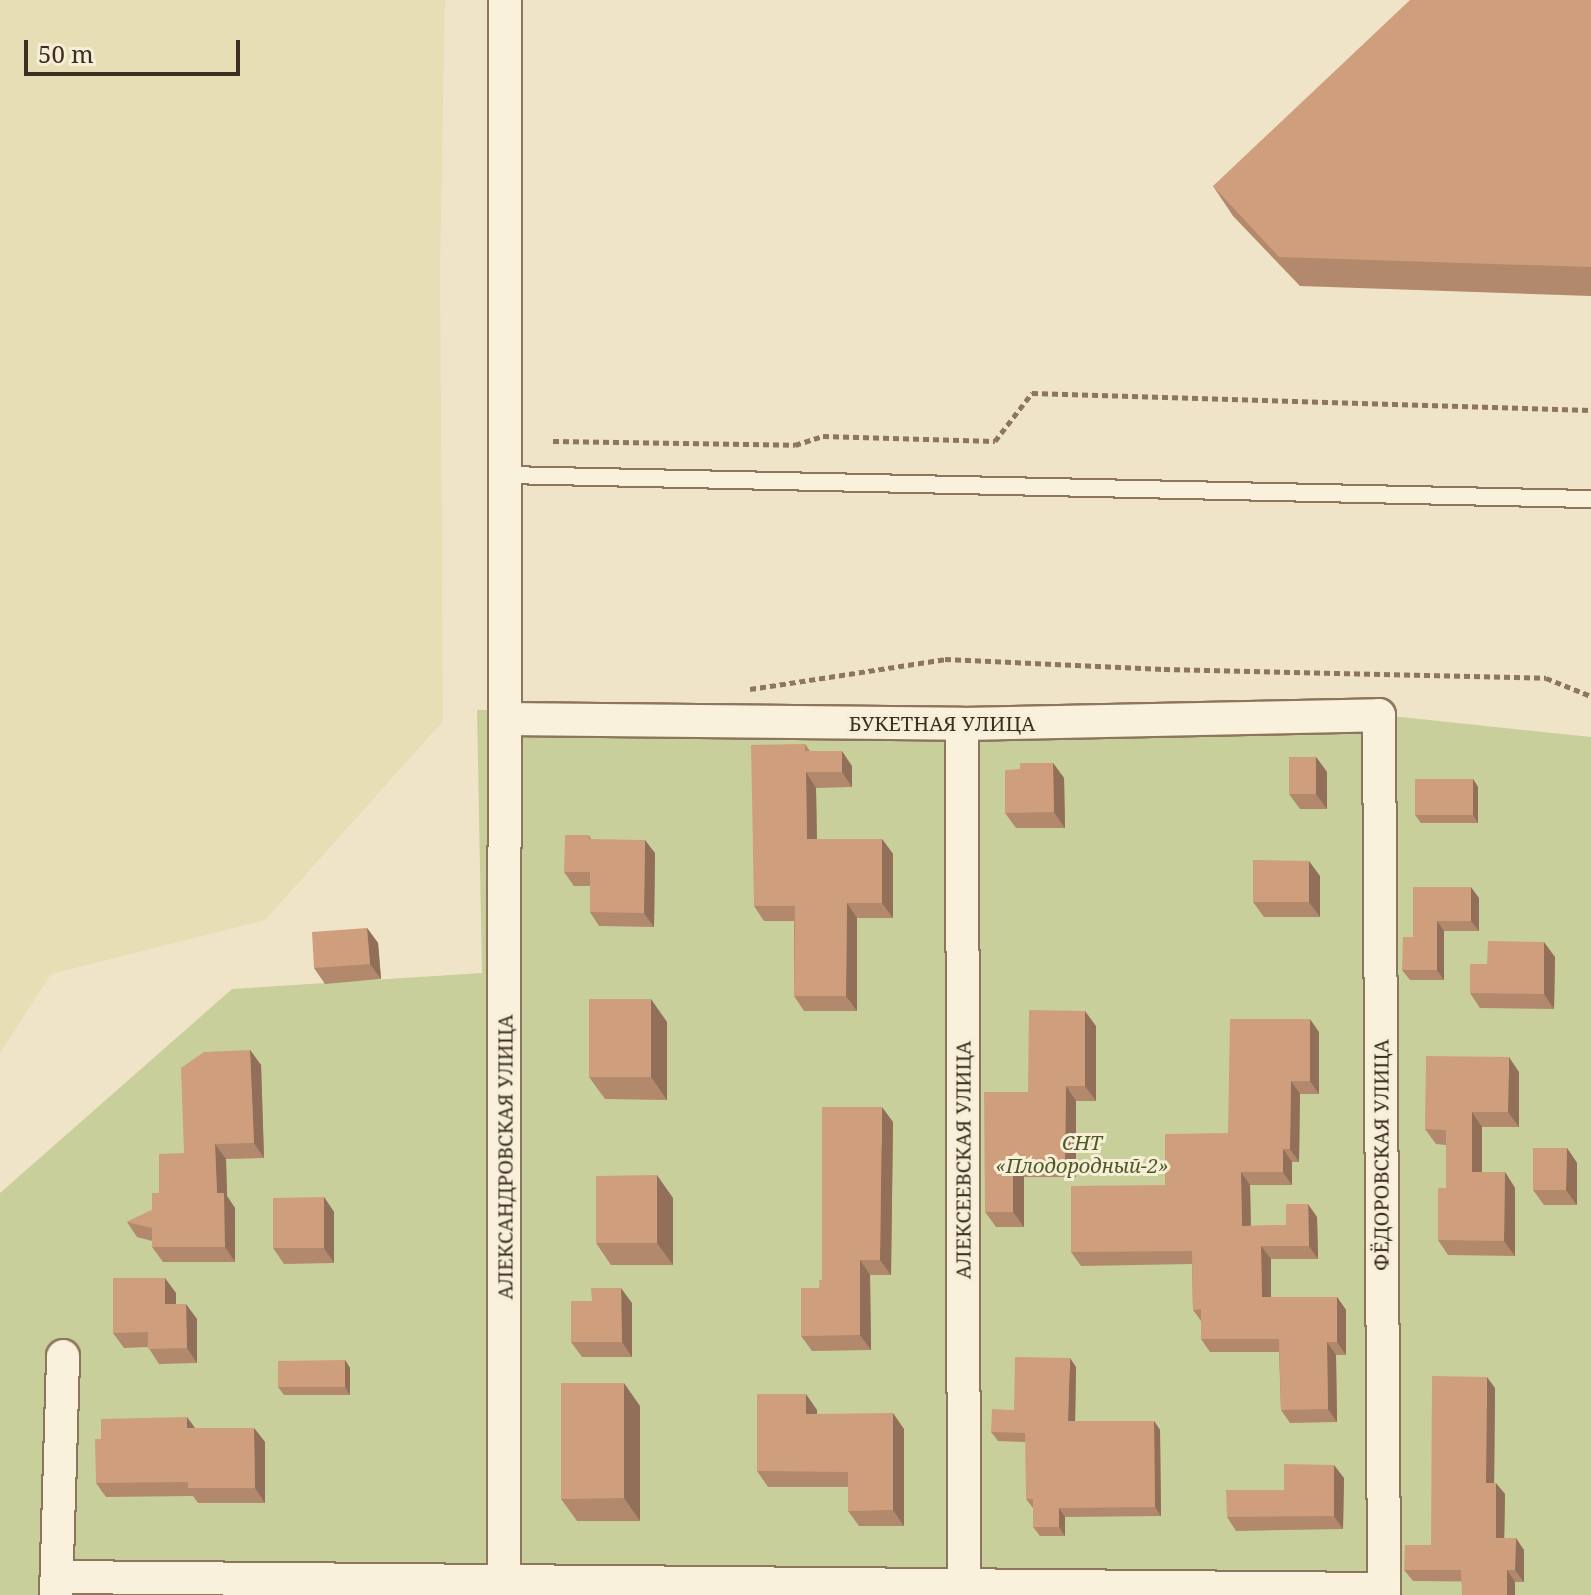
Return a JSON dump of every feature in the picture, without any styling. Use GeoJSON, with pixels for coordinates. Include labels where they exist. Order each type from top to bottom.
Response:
{"type":"FeatureCollection","features":[{"type":"Feature","properties":{"kind":"street","name":"АЛЕКСАНДРОВСКАЯ УЛИЦА"},"geometry":{"type":"LineString","coordinates":[[504,1588],[505,0]]}},
{"type":"Feature","properties":{"kind":"street","name":"БУКЕТНАЯ УЛИЦА"},"geometry":{"type":"LineString","coordinates":[[506,719],[962,724],[1379,715]]}},
{"type":"Feature","properties":{"kind":"street","name":"ФЁДОРОВСКАЯ УЛИЦА"},"geometry":{"type":"LineString","coordinates":[[1379,715],[1384,1592]]}},
{"type":"Feature","properties":{"kind":"street","name":"АЛЕКСЕЕВСКАЯ УЛИЦА"},"geometry":{"type":"LineString","coordinates":[[962,724],[964,1589]]}},
{"type":"Feature","properties":{"kind":"street"},"geometry":{"type":"LineString","coordinates":[[63,1356],[55,1525],[57,1586],[1384,1592]]}},
{"type":"Feature","properties":{"kind":"lane"},"geometry":{"type":"LineString","coordinates":[[506,475],[1591,499]]}},
{"type":"Feature","properties":{"kind":"path"},"geometry":{"type":"LineString","coordinates":[[553,441],[795,445],[823,436],[995,441],[1032,393],[1591,410]]}},
{"type":"Feature","properties":{"kind":"path"},"geometry":{"type":"LineString","coordinates":[[747,690],[945,659],[1164,669],[1546,678],[1591,696]]}},
{"type":"Feature","properties":{"kind":"shaded area"},"geometry":{"type":"Polygon","coordinates":[[[0,0],[445,0],[440,269],[443,721],[265,920],[51,974],[0,1053],[0,0]]]}},
{"type":"Feature","properties":{"kind":"green space","name":"СНТ «Плодородный-2»"},"geometry":{"type":"Polygon","coordinates":[[[477,710],[1344,711],[1591,737],[1591,1595],[0,1595],[0,1193],[232,989],[482,973],[477,710]]]}},
{"type":"Feature","properties":{"kind":"building"},"geometry":{"type":"Polygon","coordinates":[[[1410,0],[1591,0],[1591,267],[1279,257],[1213,186],[1410,0]]]}},
{"type":"Feature","properties":{"kind":"building"},"geometry":{"type":"Polygon","coordinates":[[[805,744],[805,751],[842,751],[842,772],[806,772],[807,839],[882,839],[882,903],[847,903],[846,996],[794,996],[795,906],[754,906],[751,745],[805,744]]]}},
{"type":"Feature","properties":{"kind":"building"},"geometry":{"type":"Polygon","coordinates":[[[1289,757],[1316,757],[1316,794],[1289,794],[1289,757]]]}},
{"type":"Feature","properties":{"kind":"building"},"geometry":{"type":"Polygon","coordinates":[[[1020,763],[1053,763],[1054,812],[1005,813],[1005,770],[1020,769],[1020,763]]]}},
{"type":"Feature","properties":{"kind":"building"},"geometry":{"type":"Polygon","coordinates":[[[1415,779],[1473,779],[1473,815],[1415,815],[1415,779]]]}},
{"type":"Feature","properties":{"kind":"building"},"geometry":{"type":"Polygon","coordinates":[[[565,835],[589,835],[589,839],[645,840],[644,913],[590,912],[590,872],[564,872],[565,835]]]}},
{"type":"Feature","properties":{"kind":"building"},"geometry":{"type":"Polygon","coordinates":[[[1253,860],[1309,861],[1309,902],[1253,902],[1253,860]]]}},
{"type":"Feature","properties":{"kind":"building"},"geometry":{"type":"Polygon","coordinates":[[[1413,887],[1471,887],[1471,921],[1437,921],[1437,970],[1402,970],[1403,937],[1413,937],[1413,887]]]}},
{"type":"Feature","properties":{"kind":"building"},"geometry":{"type":"Polygon","coordinates":[[[367,928],[370,964],[314,968],[312,932],[367,928]]]}},
{"type":"Feature","properties":{"kind":"building"},"geometry":{"type":"Polygon","coordinates":[[[1488,941],[1544,942],[1544,994],[1470,993],[1470,964],[1487,964],[1488,941]]]}},
{"type":"Feature","properties":{"kind":"building"},"geometry":{"type":"Polygon","coordinates":[[[589,999],[651,999],[651,1077],[589,1077],[589,999]]]}},
{"type":"Feature","properties":{"kind":"building"},"geometry":{"type":"Polygon","coordinates":[[[1029,1010],[1085,1011],[1085,1086],[1066,1086],[1065,1162],[1013,1162],[1013,1212],[985,1212],[984,1092],[1028,1092],[1029,1010]]]}},
{"type":"Feature","properties":{"kind":"building"},"geometry":{"type":"Polygon","coordinates":[[[1230,1019],[1310,1019],[1310,1081],[1291,1081],[1290,1149],[1283,1149],[1283,1172],[1241,1172],[1242,1226],[1286,1225],[1286,1204],[1308,1204],[1309,1246],[1261,1246],[1262,1297],[1337,1297],[1337,1342],[1327,1342],[1328,1409],[1281,1410],[1279,1339],[1201,1339],[1201,1309],[1193,1310],[1192,1251],[1071,1252],[1071,1186],[1165,1185],[1165,1134],[1228,1133],[1230,1019]]]}},
{"type":"Feature","properties":{"kind":"building"},"geometry":{"type":"Polygon","coordinates":[[[250,1050],[254,1143],[215,1144],[217,1193],[224,1193],[225,1247],[152,1247],[152,1228],[127,1222],[152,1210],[152,1193],[159,1193],[159,1154],[184,1153],[181,1068],[204,1052],[250,1050]]]}},
{"type":"Feature","properties":{"kind":"building"},"geometry":{"type":"Polygon","coordinates":[[[1426,1056],[1509,1057],[1508,1112],[1472,1112],[1472,1172],[1505,1172],[1504,1241],[1438,1240],[1438,1188],[1446,1188],[1446,1130],[1425,1129],[1426,1056]]]}},
{"type":"Feature","properties":{"kind":"building"},"geometry":{"type":"Polygon","coordinates":[[[822,1107],[882,1107],[880,1260],[860,1260],[860,1335],[801,1336],[801,1288],[820,1288],[819,1280],[822,1280],[822,1107]]]}},
{"type":"Feature","properties":{"kind":"building"},"geometry":{"type":"Polygon","coordinates":[[[1533,1148],[1567,1148],[1566,1190],[1533,1190],[1533,1148]]]}},
{"type":"Feature","properties":{"kind":"building"},"geometry":{"type":"Polygon","coordinates":[[[657,1175],[657,1243],[596,1243],[596,1176],[657,1175]]]}},
{"type":"Feature","properties":{"kind":"building"},"geometry":{"type":"Polygon","coordinates":[[[324,1197],[324,1248],[273,1248],[273,1198],[324,1197]]]}},
{"type":"Feature","properties":{"kind":"building"},"geometry":{"type":"Polygon","coordinates":[[[113,1278],[165,1278],[165,1304],[186,1304],[187,1348],[148,1349],[148,1332],[113,1333],[113,1278]]]}},
{"type":"Feature","properties":{"kind":"building"},"geometry":{"type":"Polygon","coordinates":[[[591,1288],[621,1288],[622,1342],[571,1342],[571,1301],[592,1301],[591,1288]]]}},
{"type":"Feature","properties":{"kind":"building"},"geometry":{"type":"Polygon","coordinates":[[[1015,1357],[1070,1358],[1068,1421],[1154,1421],[1155,1507],[1059,1508],[1059,1527],[1033,1527],[1033,1499],[1026,1499],[1025,1433],[991,1432],[992,1409],[1014,1410],[1015,1357]]]}},
{"type":"Feature","properties":{"kind":"building"},"geometry":{"type":"Polygon","coordinates":[[[345,1360],[345,1387],[278,1387],[278,1361],[345,1360]]]}},
{"type":"Feature","properties":{"kind":"building"},"geometry":{"type":"Polygon","coordinates":[[[1432,1376],[1487,1377],[1486,1483],[1496,1483],[1496,1538],[1516,1538],[1515,1570],[1507,1570],[1507,1595],[1462,1595],[1461,1570],[1404,1570],[1405,1545],[1431,1545],[1432,1376]]]}},
{"type":"Feature","properties":{"kind":"building"},"geometry":{"type":"Polygon","coordinates":[[[561,1383],[624,1383],[624,1498],[561,1499],[561,1383]]]}},
{"type":"Feature","properties":{"kind":"building"},"geometry":{"type":"Polygon","coordinates":[[[757,1394],[806,1394],[806,1414],[893,1413],[893,1510],[848,1511],[848,1472],[757,1471],[757,1394]]]}},
{"type":"Feature","properties":{"kind":"building"},"geometry":{"type":"Polygon","coordinates":[[[187,1417],[187,1428],[254,1428],[255,1488],[188,1488],[188,1482],[96,1483],[95,1439],[101,1439],[101,1419],[187,1417]]]}},
{"type":"Feature","properties":{"kind":"building"},"geometry":{"type":"Polygon","coordinates":[[[1284,1464],[1334,1465],[1334,1516],[1227,1517],[1226,1490],[1284,1490],[1284,1464]]]}}]}
